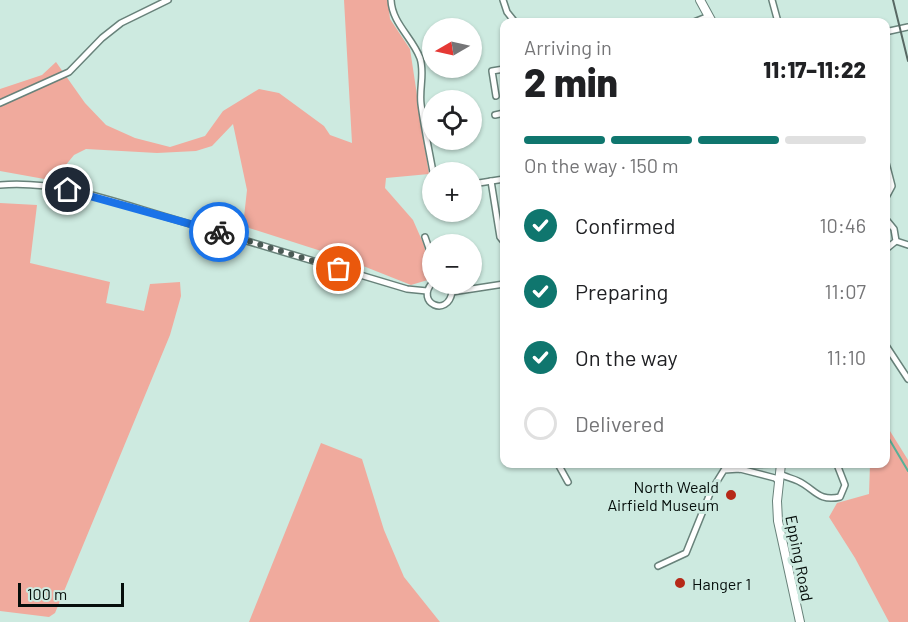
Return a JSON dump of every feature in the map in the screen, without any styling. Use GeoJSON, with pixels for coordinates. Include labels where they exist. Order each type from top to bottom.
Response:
{"type":"FeatureCollection","features":[{"type":"Feature","properties":{"kind":"main road"},"geometry":{"type":"LineString","coordinates":[[700,0],[710,18]]}},
{"type":"Feature","properties":{"kind":"main road","name":"Epping Road"},"geometry":{"type":"LineString","coordinates":[[780,468],[777,501],[779,533],[800,622]]}},
{"type":"Feature","properties":{"kind":"street"},"geometry":{"type":"LineString","coordinates":[[0,102],[69,72],[102,38],[121,24],[168,0]]}},
{"type":"Feature","properties":{"kind":"street"},"geometry":{"type":"LineString","coordinates":[[392,0],[396,19],[421,59],[423,79],[421,101],[431,162]]}},
{"type":"Feature","properties":{"kind":"street"},"geometry":{"type":"LineString","coordinates":[[502,0],[512,18]]}},
{"type":"Feature","properties":{"kind":"street"},"geometry":{"type":"LineString","coordinates":[[772,0],[777,18]]}},
{"type":"Feature","properties":{"kind":"street"},"geometry":{"type":"LineString","coordinates":[[890,31],[908,27]]}},
{"type":"Feature","properties":{"kind":"street"},"geometry":{"type":"LineString","coordinates":[[496,96],[492,71],[500,70]]}},
{"type":"Feature","properties":{"kind":"street"},"geometry":{"type":"LineString","coordinates":[[495,115],[500,114]]}},
{"type":"Feature","properties":{"kind":"street"},"geometry":{"type":"LineString","coordinates":[[482,183],[500,180]]}},
{"type":"Feature","properties":{"kind":"street"},"geometry":{"type":"LineString","coordinates":[[492,181],[500,237]]}},
{"type":"Feature","properties":{"kind":"street"},"geometry":{"type":"LineString","coordinates":[[0,185],[21,183],[60,187],[207,228],[407,289],[422,290]]}},
{"type":"Feature","properties":{"kind":"street"},"geometry":{"type":"LineString","coordinates":[[890,225],[894,230],[896,241]]}},
{"type":"Feature","properties":{"kind":"street"},"geometry":{"type":"LineString","coordinates":[[896,241],[908,245]]}},
{"type":"Feature","properties":{"kind":"street"},"geometry":{"type":"LineString","coordinates":[[890,246],[896,241]]}},
{"type":"Feature","properties":{"kind":"street"},"geometry":{"type":"LineString","coordinates":[[482,287],[500,285]]}},
{"type":"Feature","properties":{"kind":"street"},"geometry":{"type":"LineString","coordinates":[[428,294],[430,302],[438,306],[448,302],[451,294]]}},
{"type":"Feature","properties":{"kind":"street"},"geometry":{"type":"LineString","coordinates":[[890,352],[908,379]]}},
{"type":"Feature","properties":{"kind":"street"},"geometry":{"type":"LineString","coordinates":[[560,468],[568,482]]}},
{"type":"Feature","properties":{"kind":"street"},"geometry":{"type":"LineString","coordinates":[[658,566],[686,553],[711,491],[724,470],[740,469],[798,481],[828,499],[840,497],[845,486],[838,468]]}},
{"type":"Feature","properties":{"kind":"shaded area"},"geometry":{"type":"Polygon","coordinates":[[[344,0],[388,0],[390,19],[410,49],[422,128],[422,150],[425,150],[427,162],[422,162],[422,175],[386,178],[385,188],[413,220],[422,240],[422,282],[411,285],[343,258],[243,226],[247,190],[233,124],[212,146],[196,151],[157,153],[86,149],[74,155],[65,166],[61,182],[0,171],[0,89],[42,75],[56,62],[85,103],[106,125],[135,138],[170,147],[205,136],[223,111],[259,89],[279,93],[324,126],[330,135],[352,143],[344,0]]]}},
{"type":"Feature","properties":{"kind":"shaded area"},"geometry":{"type":"Polygon","coordinates":[[[0,203],[37,205],[30,263],[110,282],[106,303],[144,311],[150,284],[180,282],[181,296],[170,335],[55,613],[49,617],[0,611],[0,203]]]}},
{"type":"Feature","properties":{"kind":"shaded area"},"geometry":{"type":"Polygon","coordinates":[[[890,431],[908,460],[908,622],[889,622],[855,558],[829,517],[837,503],[869,494],[870,468],[890,468],[890,431]]]}},
{"type":"Feature","properties":{"kind":"shaded area"},"geometry":{"type":"Polygon","coordinates":[[[321,443],[362,459],[384,530],[404,577],[440,622],[249,622],[321,443]]]}},
{"type":"Feature","properties":{"kind":"waterway"},"geometry":{"type":"LineString","coordinates":[[890,440],[908,471]]}},
{"type":"Feature","properties":{"kind":"railway"},"geometry":{"type":"LineString","coordinates":[[893,0],[908,61]]}},
{"type":"Feature","properties":{"kind":"way so far"},"geometry":{"type":"LineString","coordinates":[[219,232],[339,269]]}},
{"type":"Feature","properties":{"kind":"place","name":"North Weald Airfield Museum"},"geometry":{"type":"Point","coordinates":[731,495]}},
{"type":"Feature","properties":{"kind":"place","name":"Hanger 1"},"geometry":{"type":"Point","coordinates":[680,583]}},
{"type":"Feature","properties":{"kind":"route"},"geometry":{"type":"LineString","coordinates":[[68,190],[219,232]]}}]}
